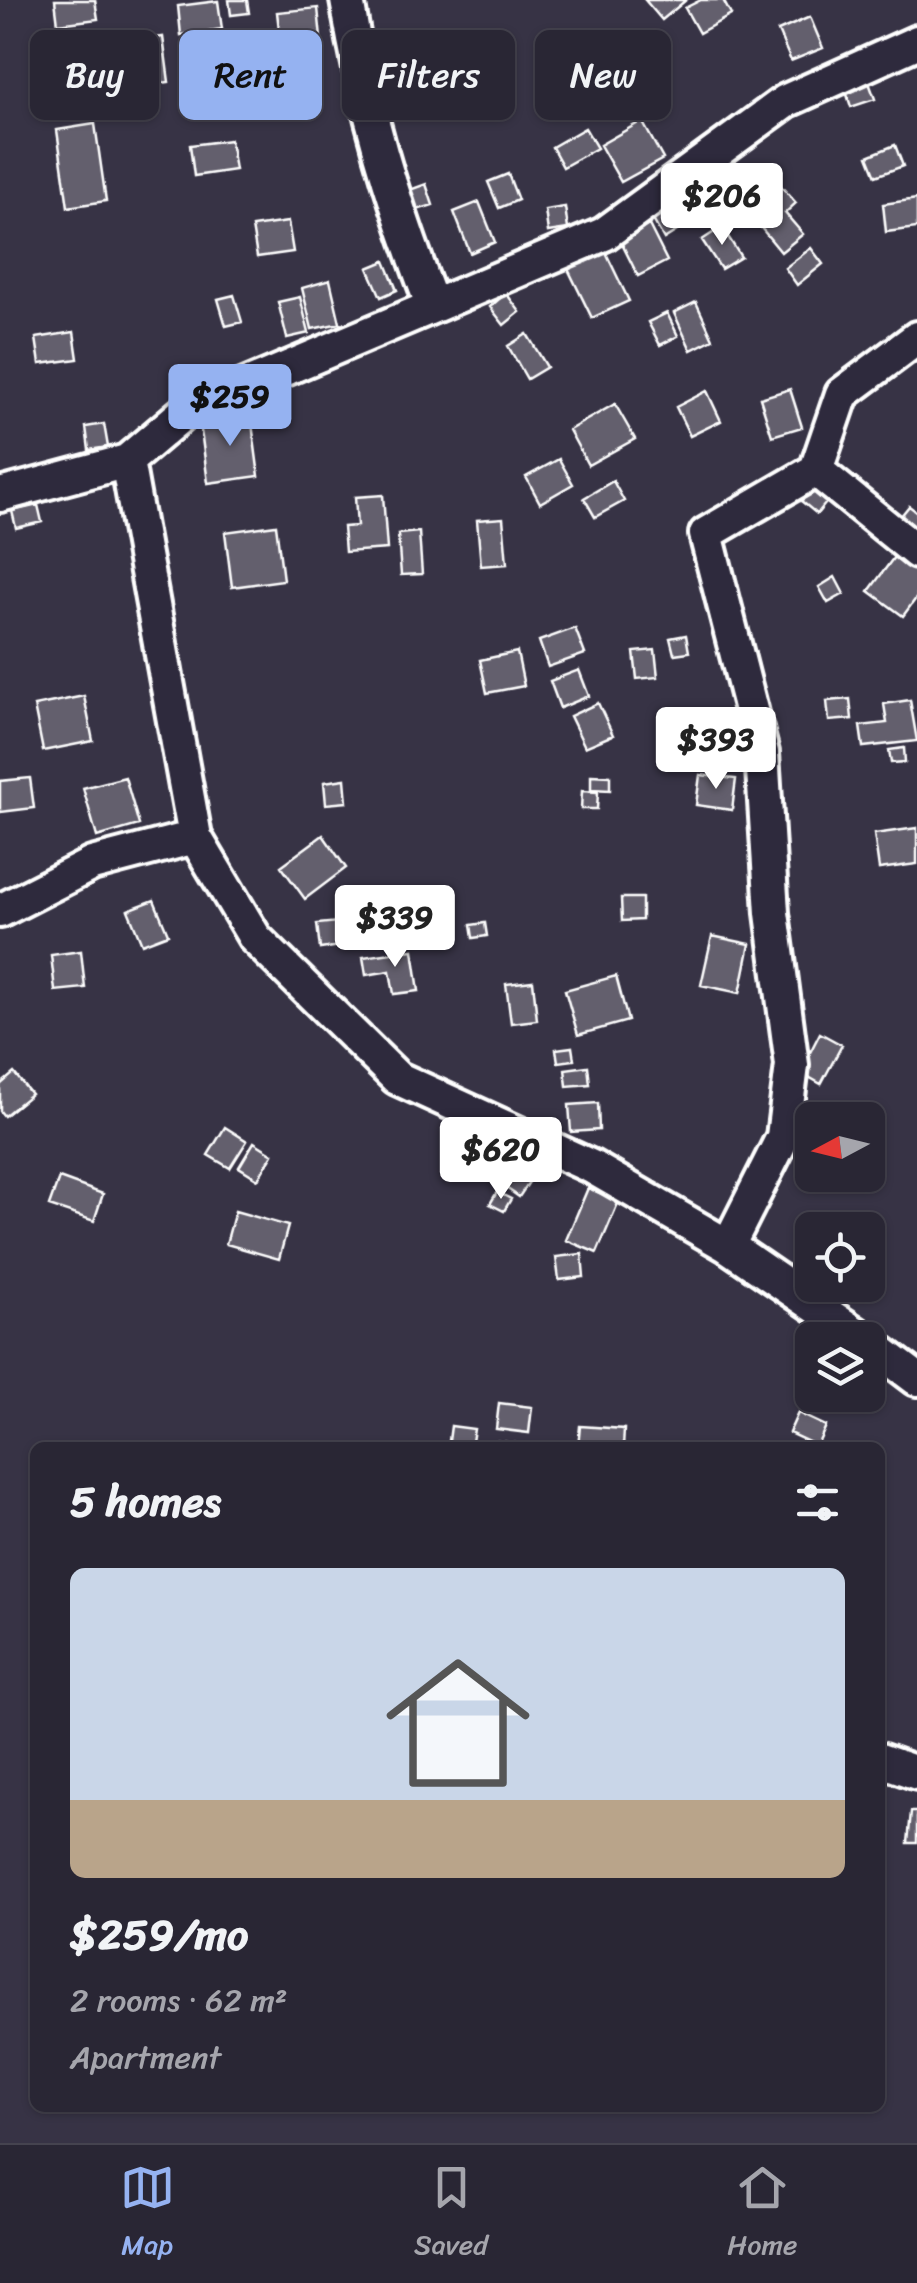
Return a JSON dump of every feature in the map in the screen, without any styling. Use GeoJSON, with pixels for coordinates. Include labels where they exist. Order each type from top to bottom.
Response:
{"type":"FeatureCollection","features":[{"type":"Feature","properties":{"kind":"street"},"geometry":{"type":"LineString","coordinates":[[347,0],[363,98],[399,218],[432,304]]}},
{"type":"Feature","properties":{"kind":"street"},"geometry":{"type":"LineString","coordinates":[[0,495],[127,461],[186,411],[604,234],[786,101],[917,42]]}},
{"type":"Feature","properties":{"kind":"street"},"geometry":{"type":"LineString","coordinates":[[728,1246],[783,1137],[792,1065],[772,913],[762,753],[706,534],[816,470],[842,394],[917,338]]}},
{"type":"Feature","properties":{"kind":"street"},"geometry":{"type":"LineString","coordinates":[[127,461],[195,837],[256,938],[397,1078],[592,1167],[728,1246],[838,1322]]}},
{"type":"Feature","properties":{"kind":"street"},"geometry":{"type":"LineString","coordinates":[[816,470],[917,552]]}},
{"type":"Feature","properties":{"kind":"street"},"geometry":{"type":"LineString","coordinates":[[0,910],[92,864],[195,837]]}},
{"type":"Feature","properties":{"kind":"street"},"geometry":{"type":"LineString","coordinates":[[885,1355],[917,1379]]}},
{"type":"Feature","properties":{"kind":"street"},"geometry":{"type":"LineString","coordinates":[[885,1762],[917,1773]]}},
{"type":"Feature","properties":{"kind":"building"},"geometry":{"type":"Polygon","coordinates":[[[55,0],[95,0],[98,19],[58,24],[55,0]]]}},
{"type":"Feature","properties":{"kind":"building"},"geometry":{"type":"Polygon","coordinates":[[[229,0],[247,0],[249,13],[231,15],[229,0]]]}},
{"type":"Feature","properties":{"kind":"building"},"geometry":{"type":"Polygon","coordinates":[[[645,0],[686,0],[662,20],[645,0]]]}},
{"type":"Feature","properties":{"kind":"building"},"geometry":{"type":"Polygon","coordinates":[[[701,0],[723,0],[731,15],[699,33],[685,8],[701,0]]]}},
{"type":"Feature","properties":{"kind":"building"},"geometry":{"type":"Polygon","coordinates":[[[218,1],[222,29],[180,30],[178,6],[218,1]]]}},
{"type":"Feature","properties":{"kind":"building"},"geometry":{"type":"Polygon","coordinates":[[[318,8],[320,30],[279,30],[277,12],[318,8]]]}},
{"type":"Feature","properties":{"kind":"building"},"geometry":{"type":"Polygon","coordinates":[[[810,17],[823,48],[791,61],[778,31],[810,17]]]}},
{"type":"Feature","properties":{"kind":"building"},"geometry":{"type":"Polygon","coordinates":[[[163,37],[169,82],[159,83],[159,38],[163,37]]]}},
{"type":"Feature","properties":{"kind":"building"},"geometry":{"type":"Polygon","coordinates":[[[867,77],[875,99],[851,107],[844,85],[867,77]]]}},
{"type":"Feature","properties":{"kind":"building"},"geometry":{"type":"Polygon","coordinates":[[[642,121],[663,159],[621,182],[600,145],[642,121]]]}},
{"type":"Feature","properties":{"kind":"building"},"geometry":{"type":"Polygon","coordinates":[[[95,124],[106,201],[68,207],[57,130],[95,124]]]}},
{"type":"Feature","properties":{"kind":"building"},"geometry":{"type":"Polygon","coordinates":[[[585,128],[597,148],[563,167],[552,147],[585,128]]]}},
{"type":"Feature","properties":{"kind":"building"},"geometry":{"type":"Polygon","coordinates":[[[230,140],[235,170],[194,176],[190,145],[230,140]]]}},
{"type":"Feature","properties":{"kind":"building"},"geometry":{"type":"Polygon","coordinates":[[[895,145],[903,166],[876,176],[868,156],[895,145]]]}},
{"type":"Feature","properties":{"kind":"building"},"geometry":{"type":"Polygon","coordinates":[[[740,166],[760,190],[740,207],[720,182],[740,166]]]}},
{"type":"Feature","properties":{"kind":"building"},"geometry":{"type":"Polygon","coordinates":[[[508,174],[518,200],[499,208],[488,182],[508,174]]]}},
{"type":"Feature","properties":{"kind":"building"},"geometry":{"type":"Polygon","coordinates":[[[426,184],[433,205],[414,211],[407,191],[426,184]]]}},
{"type":"Feature","properties":{"kind":"building"},"geometry":{"type":"Polygon","coordinates":[[[780,185],[796,203],[785,213],[803,234],[781,252],[748,212],[780,185]]]}},
{"type":"Feature","properties":{"kind":"building"},"geometry":{"type":"Polygon","coordinates":[[[683,199],[696,219],[664,239],[652,218],[683,199]]]}},
{"type":"Feature","properties":{"kind":"building"},"geometry":{"type":"Polygon","coordinates":[[[917,199],[917,228],[886,232],[883,204],[917,199]]]}},
{"type":"Feature","properties":{"kind":"building"},"geometry":{"type":"Polygon","coordinates":[[[479,202],[495,242],[470,253],[454,212],[479,202]]]}},
{"type":"Feature","properties":{"kind":"building"},"geometry":{"type":"Polygon","coordinates":[[[565,207],[568,229],[548,232],[545,210],[565,207]]]}},
{"type":"Feature","properties":{"kind":"building"},"geometry":{"type":"Polygon","coordinates":[[[288,222],[293,252],[257,257],[252,227],[288,222]]]}},
{"type":"Feature","properties":{"kind":"building"},"geometry":{"type":"Polygon","coordinates":[[[649,225],[667,261],[638,276],[620,240],[649,225]]]}},
{"type":"Feature","properties":{"kind":"building"},"geometry":{"type":"Polygon","coordinates":[[[722,227],[741,257],[721,269],[702,240],[722,227]]]}},
{"type":"Feature","properties":{"kind":"building"},"geometry":{"type":"Polygon","coordinates":[[[811,248],[823,264],[797,285],[785,268],[811,248]]]}},
{"type":"Feature","properties":{"kind":"building"},"geometry":{"type":"Polygon","coordinates":[[[605,251],[629,301],[592,318],[568,269],[605,251]]]}},
{"type":"Feature","properties":{"kind":"building"},"geometry":{"type":"Polygon","coordinates":[[[385,261],[397,290],[381,297],[368,268],[385,261]]]}},
{"type":"Feature","properties":{"kind":"building"},"geometry":{"type":"Polygon","coordinates":[[[330,280],[340,323],[312,329],[302,288],[330,280]]]}},
{"type":"Feature","properties":{"kind":"building"},"geometry":{"type":"Polygon","coordinates":[[[506,293],[520,312],[504,325],[490,307],[506,293]]]}},
{"type":"Feature","properties":{"kind":"building"},"geometry":{"type":"Polygon","coordinates":[[[234,295],[242,322],[226,326],[218,299],[234,295]]]}},
{"type":"Feature","properties":{"kind":"building"},"geometry":{"type":"Polygon","coordinates":[[[300,297],[309,333],[287,338],[278,302],[300,297]]]}},
{"type":"Feature","properties":{"kind":"building"},"geometry":{"type":"Polygon","coordinates":[[[696,302],[713,339],[691,350],[674,313],[696,302]]]}},
{"type":"Feature","properties":{"kind":"building"},"geometry":{"type":"Polygon","coordinates":[[[667,313],[678,336],[660,345],[648,322],[667,313]]]}},
{"type":"Feature","properties":{"kind":"building"},"geometry":{"type":"Polygon","coordinates":[[[74,332],[78,359],[40,364],[36,338],[74,332]]]}},
{"type":"Feature","properties":{"kind":"building"},"geometry":{"type":"Polygon","coordinates":[[[527,334],[547,367],[527,379],[508,346],[527,334]]]}},
{"type":"Feature","properties":{"kind":"building"},"geometry":{"type":"Polygon","coordinates":[[[790,389],[802,427],[772,436],[760,398],[790,389]]]}},
{"type":"Feature","properties":{"kind":"building"},"geometry":{"type":"Polygon","coordinates":[[[707,391],[721,421],[690,436],[676,407],[707,391]]]}},
{"type":"Feature","properties":{"kind":"building"},"geometry":{"type":"Polygon","coordinates":[[[615,404],[635,439],[588,465],[569,430],[615,404]]]}},
{"type":"Feature","properties":{"kind":"building"},"geometry":{"type":"Polygon","coordinates":[[[251,416],[259,476],[208,483],[200,423],[251,416]]]}},
{"type":"Feature","properties":{"kind":"building"},"geometry":{"type":"Polygon","coordinates":[[[104,424],[108,447],[89,450],[86,427],[104,424]]]}},
{"type":"Feature","properties":{"kind":"building"},"geometry":{"type":"Polygon","coordinates":[[[559,459],[573,484],[540,503],[526,477],[559,459]]]}},
{"type":"Feature","properties":{"kind":"building"},"geometry":{"type":"Polygon","coordinates":[[[613,481],[624,501],[595,517],[584,498],[613,481]]]}},
{"type":"Feature","properties":{"kind":"building"},"geometry":{"type":"Polygon","coordinates":[[[810,489],[826,503],[817,514],[800,500],[810,489]]]}},
{"type":"Feature","properties":{"kind":"building"},"geometry":{"type":"Polygon","coordinates":[[[383,495],[387,549],[345,552],[343,527],[357,526],[355,497],[383,495]]]}},
{"type":"Feature","properties":{"kind":"building"},"geometry":{"type":"Polygon","coordinates":[[[38,505],[42,522],[16,528],[12,511],[38,505]]]}},
{"type":"Feature","properties":{"kind":"building"},"geometry":{"type":"Polygon","coordinates":[[[909,506],[917,512],[917,537],[896,522],[909,506]]]}},
{"type":"Feature","properties":{"kind":"building"},"geometry":{"type":"Polygon","coordinates":[[[503,518],[507,564],[481,566],[477,520],[503,518]]]}},
{"type":"Feature","properties":{"kind":"building"},"geometry":{"type":"Polygon","coordinates":[[[276,525],[283,580],[232,587],[225,532],[276,525]]]}},
{"type":"Feature","properties":{"kind":"building"},"geometry":{"type":"Polygon","coordinates":[[[419,532],[422,574],[401,575],[398,534],[419,532]]]}},
{"type":"Feature","properties":{"kind":"building"},"geometry":{"type":"Polygon","coordinates":[[[897,553],[917,568],[917,597],[903,616],[869,591],[897,553]]]}},
{"type":"Feature","properties":{"kind":"building"},"geometry":{"type":"Polygon","coordinates":[[[835,577],[844,594],[828,603],[819,587],[835,577]]]}},
{"type":"Feature","properties":{"kind":"building"},"geometry":{"type":"Polygon","coordinates":[[[575,628],[585,654],[548,667],[539,641],[575,628]]]}},
{"type":"Feature","properties":{"kind":"building"},"geometry":{"type":"Polygon","coordinates":[[[686,635],[689,652],[674,654],[670,638],[686,635]]]}},
{"type":"Feature","properties":{"kind":"building"},"geometry":{"type":"Polygon","coordinates":[[[655,650],[658,677],[637,679],[634,652],[655,650]]]}},
{"type":"Feature","properties":{"kind":"building"},"geometry":{"type":"Polygon","coordinates":[[[517,652],[524,686],[487,693],[480,660],[517,652]]]}},
{"type":"Feature","properties":{"kind":"building"},"geometry":{"type":"Polygon","coordinates":[[[579,670],[589,696],[560,708],[550,681],[579,670]]]}},
{"type":"Feature","properties":{"kind":"building"},"geometry":{"type":"Polygon","coordinates":[[[84,696],[93,741],[43,751],[34,706],[84,696]]]}},
{"type":"Feature","properties":{"kind":"building"},"geometry":{"type":"Polygon","coordinates":[[[850,699],[852,719],[829,721],[827,701],[850,699]]]}},
{"type":"Feature","properties":{"kind":"building"},"geometry":{"type":"Polygon","coordinates":[[[910,700],[917,741],[863,747],[860,726],[887,723],[884,704],[910,700]]]}},
{"type":"Feature","properties":{"kind":"building"},"geometry":{"type":"Polygon","coordinates":[[[598,703],[613,735],[585,747],[570,716],[598,703]]]}},
{"type":"Feature","properties":{"kind":"building"},"geometry":{"type":"Polygon","coordinates":[[[904,748],[905,762],[891,763],[889,750],[904,748]]]}},
{"type":"Feature","properties":{"kind":"building"},"geometry":{"type":"Polygon","coordinates":[[[591,775],[610,776],[610,790],[591,789],[591,775]]]}},
{"type":"Feature","properties":{"kind":"building"},"geometry":{"type":"Polygon","coordinates":[[[700,775],[736,779],[732,810],[696,805],[700,775]]]}},
{"type":"Feature","properties":{"kind":"building"},"geometry":{"type":"Polygon","coordinates":[[[125,777],[139,825],[97,837],[83,788],[125,777]]]}},
{"type":"Feature","properties":{"kind":"building"},"geometry":{"type":"Polygon","coordinates":[[[30,778],[34,808],[0,812],[0,781],[30,778]]]}},
{"type":"Feature","properties":{"kind":"building"},"geometry":{"type":"Polygon","coordinates":[[[345,779],[347,802],[326,804],[324,782],[345,779]]]}},
{"type":"Feature","properties":{"kind":"building"},"geometry":{"type":"Polygon","coordinates":[[[582,791],[598,792],[597,809],[581,809],[582,791]]]}},
{"type":"Feature","properties":{"kind":"building"},"geometry":{"type":"Polygon","coordinates":[[[917,828],[917,864],[879,869],[874,834],[917,828]]]}},
{"type":"Feature","properties":{"kind":"building"},"geometry":{"type":"Polygon","coordinates":[[[323,835],[346,868],[305,899],[281,866],[323,835]]]}},
{"type":"Feature","properties":{"kind":"building"},"geometry":{"type":"Polygon","coordinates":[[[621,898],[642,898],[642,920],[622,921],[621,898]]]}},
{"type":"Feature","properties":{"kind":"building"},"geometry":{"type":"Polygon","coordinates":[[[154,900],[168,934],[142,944],[128,910],[154,900]]]}},
{"type":"Feature","properties":{"kind":"building"},"geometry":{"type":"Polygon","coordinates":[[[338,922],[341,946],[320,949],[317,924],[338,922]]]}},
{"type":"Feature","properties":{"kind":"building"},"geometry":{"type":"Polygon","coordinates":[[[485,923],[487,936],[473,938],[471,925],[485,923]]]}},
{"type":"Feature","properties":{"kind":"building"},"geometry":{"type":"Polygon","coordinates":[[[712,936],[750,944],[740,993],[701,985],[712,936]]]}},
{"type":"Feature","properties":{"kind":"building"},"geometry":{"type":"Polygon","coordinates":[[[413,950],[419,991],[394,994],[390,971],[366,975],[363,957],[413,950]]]}},
{"type":"Feature","properties":{"kind":"building"},"geometry":{"type":"Polygon","coordinates":[[[81,951],[85,988],[55,991],[51,955],[81,951]]]}},
{"type":"Feature","properties":{"kind":"building"},"geometry":{"type":"Polygon","coordinates":[[[616,976],[628,1021],[578,1035],[565,990],[616,976]]]}},
{"type":"Feature","properties":{"kind":"building"},"geometry":{"type":"Polygon","coordinates":[[[533,981],[537,1020],[511,1023],[506,984],[533,981]]]}},
{"type":"Feature","properties":{"kind":"building"},"geometry":{"type":"Polygon","coordinates":[[[820,1033],[842,1045],[821,1084],[800,1072],[820,1033]]]}},
{"type":"Feature","properties":{"kind":"building"},"geometry":{"type":"Polygon","coordinates":[[[572,1047],[574,1060],[558,1062],[556,1049],[572,1047]]]}},
{"type":"Feature","properties":{"kind":"building"},"geometry":{"type":"Polygon","coordinates":[[[588,1066],[590,1084],[567,1086],[565,1069],[588,1066]]]}},
{"type":"Feature","properties":{"kind":"building"},"geometry":{"type":"Polygon","coordinates":[[[14,1073],[31,1094],[4,1116],[0,1111],[0,1085],[14,1073]]]}},
{"type":"Feature","properties":{"kind":"building"},"geometry":{"type":"Polygon","coordinates":[[[598,1103],[599,1130],[571,1132],[569,1105],[598,1103]]]}},
{"type":"Feature","properties":{"kind":"building"},"geometry":{"type":"Polygon","coordinates":[[[225,1127],[247,1141],[230,1168],[208,1155],[225,1127]]]}},
{"type":"Feature","properties":{"kind":"building"},"geometry":{"type":"Polygon","coordinates":[[[254,1142],[273,1154],[258,1179],[239,1167],[254,1142]]]}},
{"type":"Feature","properties":{"kind":"building"},"geometry":{"type":"Polygon","coordinates":[[[513,1162],[533,1176],[519,1197],[499,1183],[513,1162]]]}},
{"type":"Feature","properties":{"kind":"building"},"geometry":{"type":"Polygon","coordinates":[[[59,1178],[103,1194],[94,1221],[49,1206],[59,1178]]]}},
{"type":"Feature","properties":{"kind":"building"},"geometry":{"type":"Polygon","coordinates":[[[588,1188],[619,1201],[597,1253],[566,1240],[588,1188]]]}},
{"type":"Feature","properties":{"kind":"building"},"geometry":{"type":"Polygon","coordinates":[[[497,1192],[511,1199],[504,1211],[490,1204],[497,1192]]]}},
{"type":"Feature","properties":{"kind":"building"},"geometry":{"type":"Polygon","coordinates":[[[235,1211],[288,1226],[279,1259],[226,1244],[235,1211]]]}},
{"type":"Feature","properties":{"kind":"building"},"geometry":{"type":"Polygon","coordinates":[[[582,1254],[584,1277],[559,1280],[556,1257],[582,1254]]]}},
{"type":"Feature","properties":{"kind":"building"},"geometry":{"type":"Polygon","coordinates":[[[499,1403],[532,1407],[529,1433],[496,1429],[499,1403]]]}},
{"type":"Feature","properties":{"kind":"building"},"geometry":{"type":"Polygon","coordinates":[[[798,1413],[826,1426],[819,1442],[808,1442],[789,1433],[798,1413]]]}},
{"type":"Feature","properties":{"kind":"building"},"geometry":{"type":"Polygon","coordinates":[[[451,1426],[474,1429],[472,1442],[449,1442],[451,1426]]]}},
{"type":"Feature","properties":{"kind":"building"},"geometry":{"type":"Polygon","coordinates":[[[580,1426],[624,1429],[623,1442],[579,1442],[580,1426]]]}},
{"type":"Feature","properties":{"kind":"building"},"geometry":{"type":"Polygon","coordinates":[[[911,1812],[917,1812],[917,1843],[908,1843],[911,1812]]]}}]}
